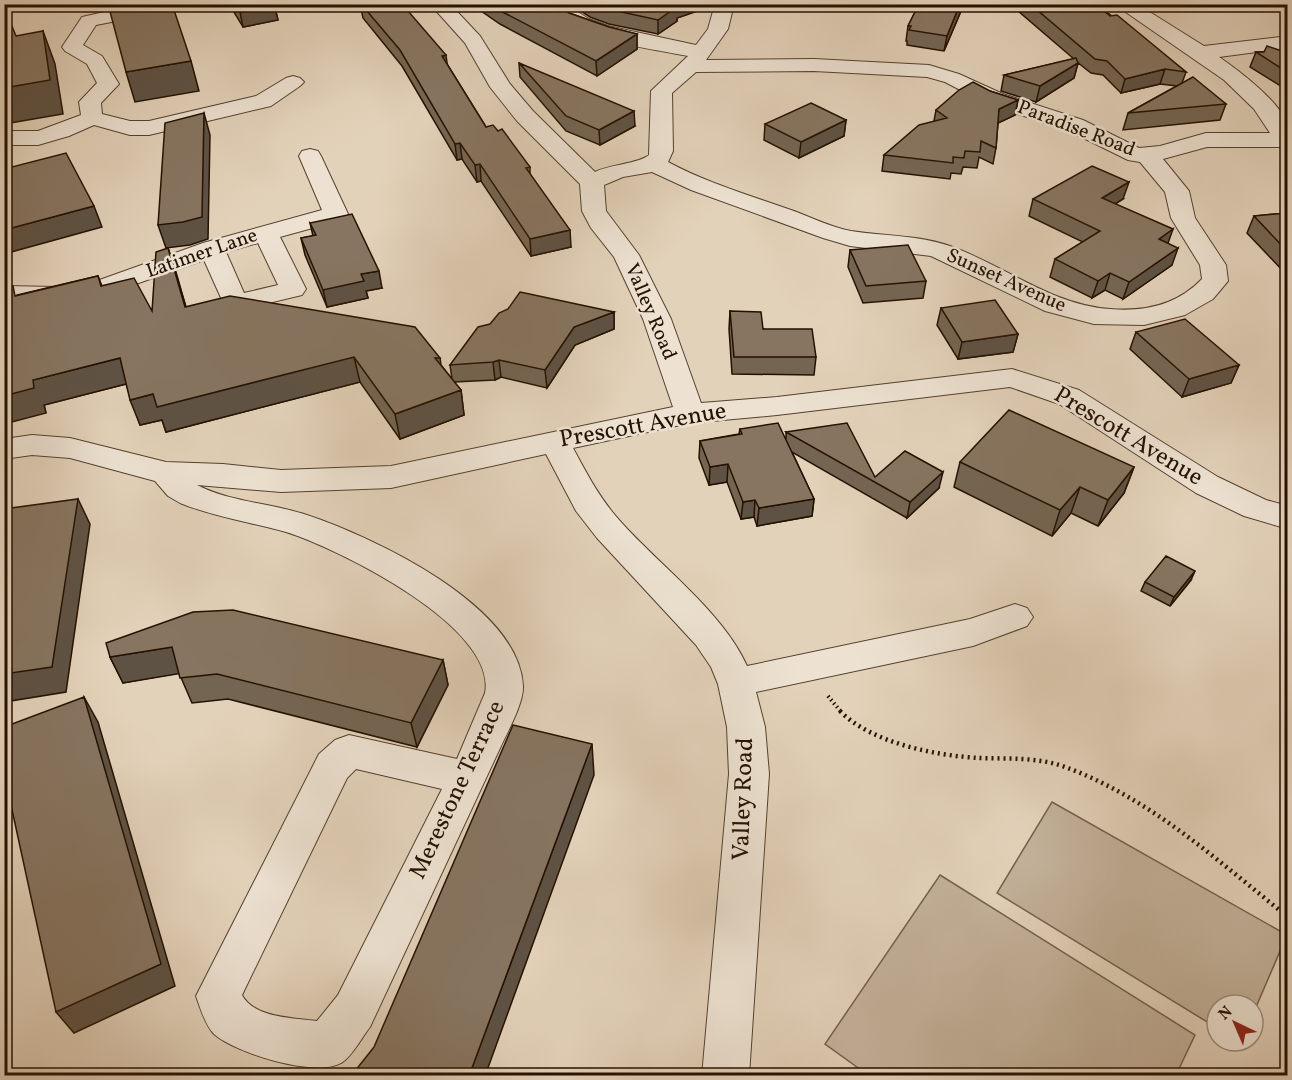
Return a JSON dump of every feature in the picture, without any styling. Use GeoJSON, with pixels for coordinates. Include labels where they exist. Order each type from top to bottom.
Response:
{"type":"FeatureCollection","features":[{"type":"Feature","properties":{"kind":"street"},"geometry":{"type":"LineString","coordinates":[[438,4],[473,40],[501,87],[525,116],[592,182],[618,170],[654,164],[660,159],[662,91],[696,59],[718,28],[725,4]]}},
{"type":"Feature","properties":{"kind":"street","name":"Paradise Road"},"geometry":{"type":"LineString","coordinates":[[552,4],[583,23],[696,59],[929,71],[952,78],[995,99],[1075,124],[1128,152],[1147,155],[1206,140],[1286,141]]}},
{"type":"Feature","properties":{"kind":"street"},"geometry":{"type":"LineString","coordinates":[[1123,4],[1199,53],[1247,88],[1274,117],[1286,141]]}},
{"type":"Feature","properties":{"kind":"street"},"geometry":{"type":"LineString","coordinates":[[92,118],[90,102],[108,84],[94,60],[72,48],[88,21],[131,12],[141,22]]}},
{"type":"Feature","properties":{"kind":"street"},"geometry":{"type":"LineString","coordinates":[[1199,53],[1287,42]]}},
{"type":"Feature","properties":{"kind":"street"},"geometry":{"type":"LineString","coordinates":[[4,138],[20,142],[68,129],[92,118],[130,128],[150,128],[263,101],[273,97],[294,82]]}},
{"type":"Feature","properties":{"kind":"street","name":"Sunset Avenue"},"geometry":{"type":"LineString","coordinates":[[654,164],[681,178],[841,236],[912,244],[961,258],[1047,302],[1071,311],[1094,316],[1146,318],[1192,303],[1204,295],[1215,282],[1213,265],[1183,218],[1176,191],[1147,155]]}},
{"type":"Feature","properties":{"kind":"street","name":"Latimer Lane"},"geometry":{"type":"LineString","coordinates":[[4,294],[58,295],[96,290],[212,248],[336,214],[310,156]]}},
{"type":"Feature","properties":{"kind":"street","name":"Valley Road"},"geometry":{"type":"LineString","coordinates":[[592,182],[594,211],[600,223],[626,255],[657,319],[690,413]]}},
{"type":"Feature","properties":{"kind":"street"},"geometry":{"type":"LineString","coordinates":[[212,248],[235,303],[293,289],[266,232]]}},
{"type":"Feature","properties":{"kind":"street","name":"Prescott Avenue"},"geometry":{"type":"LineString","coordinates":[[4,449],[32,445],[70,448],[166,473],[223,475],[281,481],[391,477],[690,413],[777,406],[1012,378],[1069,397],[1207,485],[1255,508],[1287,518]]}},
{"type":"Feature","properties":{"kind":"street","name":"Valley Road"},"geometry":{"type":"LineString","coordinates":[[555,441],[587,503],[609,530],[709,635],[727,662],[736,684],[746,728],[749,774],[725,1076]]}},
{"type":"Feature","properties":{"kind":"street","name":"Merestone Terrace"},"geometry":{"type":"LineString","coordinates":[[166,473],[182,490],[206,500],[296,524],[352,545],[399,570],[439,597],[465,619],[493,648],[501,666],[505,688],[467,778],[354,1011],[327,1046],[260,1035],[229,1017],[218,996],[333,766],[349,751],[467,778]]}},
{"type":"Feature","properties":{"kind":"street"},"geometry":{"type":"LineString","coordinates":[[736,684],[795,669],[972,632],[1015,617]]}},
{"type":"Feature","properties":{"kind":"path"},"geometry":{"type":"LineString","coordinates":[[795,669],[833,699],[843,713],[866,729],[911,745],[957,756],[1025,759],[1060,766],[1116,790],[1181,833],[1287,917]]}},
{"type":"Feature","properties":{"kind":"shaded area"},"geometry":{"type":"Polygon","coordinates":[[[1052,802],[1287,935],[1262,993],[1205,993],[1205,1021],[997,893],[1052,802]]]}},
{"type":"Feature","properties":{"kind":"shaded area"},"geometry":{"type":"Polygon","coordinates":[[[940,875],[1195,1035],[1176,1075],[868,1075],[825,1044],[940,875]]]}},
{"type":"Feature","properties":{"kind":"building"},"geometry":{"type":"Polygon","coordinates":[[[108,4],[172,4],[191,61],[126,72],[108,4]]]}},
{"type":"Feature","properties":{"kind":"building"},"geometry":{"type":"Polygon","coordinates":[[[235,4],[274,4],[274,5],[240,12],[235,4]]]}},
{"type":"Feature","properties":{"kind":"building"},"geometry":{"type":"Polygon","coordinates":[[[361,4],[402,4],[446,55],[442,56],[486,127],[493,125],[498,131],[502,129],[530,167],[526,168],[570,230],[530,239],[480,164],[475,165],[460,143],[455,144],[400,50],[361,4]]]}},
{"type":"Feature","properties":{"kind":"building"},"geometry":{"type":"Polygon","coordinates":[[[491,4],[555,4],[569,13],[637,34],[596,61],[491,4]]]}},
{"type":"Feature","properties":{"kind":"building"},"geometry":{"type":"Polygon","coordinates":[[[595,4],[674,4],[678,6],[658,20],[595,4]]]}},
{"type":"Feature","properties":{"kind":"building"},"geometry":{"type":"Polygon","coordinates":[[[919,4],[960,4],[947,36],[909,30],[911,26],[908,26],[919,4]]]}},
{"type":"Feature","properties":{"kind":"building"},"geometry":{"type":"Polygon","coordinates":[[[1030,4],[1096,4],[1110,16],[1117,15],[1186,72],[1165,69],[1125,79],[1107,61],[1095,59],[1030,4]]]}},
{"type":"Feature","properties":{"kind":"building"},"geometry":{"type":"Polygon","coordinates":[[[4,7],[16,36],[43,31],[50,80],[4,88],[4,7]]]}},
{"type":"Feature","properties":{"kind":"building"},"geometry":{"type":"Polygon","coordinates":[[[1267,46],[1287,51],[1287,72],[1256,52],[1264,52],[1267,46]]]}},
{"type":"Feature","properties":{"kind":"building"},"geometry":{"type":"Polygon","coordinates":[[[1076,58],[1078,63],[1040,86],[1004,75],[1076,58]]]}},
{"type":"Feature","properties":{"kind":"building"},"geometry":{"type":"Polygon","coordinates":[[[519,63],[634,111],[599,130],[566,116],[519,63]]]}},
{"type":"Feature","properties":{"kind":"building"},"geometry":{"type":"Polygon","coordinates":[[[1193,77],[1226,104],[1128,113],[1193,77]]]}},
{"type":"Feature","properties":{"kind":"building"},"geometry":{"type":"Polygon","coordinates":[[[973,82],[990,91],[1018,100],[999,109],[996,148],[981,141],[980,152],[965,151],[964,158],[953,157],[953,163],[884,155],[919,125],[947,118],[936,110],[959,90],[973,82]]]}},
{"type":"Feature","properties":{"kind":"building"},"geometry":{"type":"Polygon","coordinates":[[[811,103],[846,120],[801,142],[765,124],[811,103]]]}},
{"type":"Feature","properties":{"kind":"building"},"geometry":{"type":"Polygon","coordinates":[[[204,113],[202,217],[158,225],[165,123],[204,113]]]}},
{"type":"Feature","properties":{"kind":"building"},"geometry":{"type":"Polygon","coordinates":[[[66,153],[94,206],[4,230],[4,169],[66,153]]]}},
{"type":"Feature","properties":{"kind":"building"},"geometry":{"type":"Polygon","coordinates":[[[1092,166],[1129,182],[1102,198],[1173,229],[1159,239],[1178,248],[1129,282],[1110,273],[1098,281],[1055,259],[1100,231],[1033,199],[1092,166]]]}},
{"type":"Feature","properties":{"kind":"building"},"geometry":{"type":"Polygon","coordinates":[[[1287,213],[1287,251],[1254,216],[1287,213]]]}},
{"type":"Feature","properties":{"kind":"building"},"geometry":{"type":"Polygon","coordinates":[[[352,214],[379,271],[361,274],[364,281],[323,290],[301,238],[316,235],[310,223],[352,214]]]}},
{"type":"Feature","properties":{"kind":"building"},"geometry":{"type":"Polygon","coordinates":[[[908,245],[926,281],[866,286],[850,250],[908,245]]]}},
{"type":"Feature","properties":{"kind":"building"},"geometry":{"type":"Polygon","coordinates":[[[168,248],[185,307],[230,296],[415,327],[440,358],[435,358],[461,390],[395,414],[354,357],[157,407],[153,394],[130,400],[120,358],[33,380],[34,388],[4,396],[4,288],[13,286],[15,296],[98,276],[101,286],[134,278],[152,311],[156,252],[168,248]]]}},
{"type":"Feature","properties":{"kind":"building"},"geometry":{"type":"Polygon","coordinates":[[[520,292],[614,312],[574,327],[545,370],[499,360],[450,365],[478,327],[490,324],[499,313],[508,309],[520,292]]]}},
{"type":"Feature","properties":{"kind":"building"},"geometry":{"type":"Polygon","coordinates":[[[995,300],[1018,334],[962,342],[941,308],[995,300]]]}},
{"type":"Feature","properties":{"kind":"building"},"geometry":{"type":"Polygon","coordinates":[[[730,311],[761,312],[763,329],[812,329],[816,357],[734,357],[730,311]]]}},
{"type":"Feature","properties":{"kind":"building"},"geometry":{"type":"Polygon","coordinates":[[[1185,319],[1239,365],[1189,379],[1136,332],[1185,319]]]}},
{"type":"Feature","properties":{"kind":"building"},"geometry":{"type":"Polygon","coordinates":[[[1009,410],[1134,467],[1108,500],[1080,487],[1060,510],[960,462],[1009,410]]]}},
{"type":"Feature","properties":{"kind":"building"},"geometry":{"type":"Polygon","coordinates":[[[778,423],[814,499],[759,508],[755,500],[743,502],[728,464],[710,467],[700,441],[742,434],[740,429],[778,423]]]}},
{"type":"Feature","properties":{"kind":"building"},"geometry":{"type":"Polygon","coordinates":[[[847,423],[875,477],[905,451],[943,472],[910,502],[786,432],[847,423]]]}},
{"type":"Feature","properties":{"kind":"building"},"geometry":{"type":"Polygon","coordinates":[[[78,499],[52,667],[4,674],[4,509],[78,499]]]}},
{"type":"Feature","properties":{"kind":"building"},"geometry":{"type":"Polygon","coordinates":[[[1166,556],[1195,571],[1174,597],[1145,582],[1166,556]]]}},
{"type":"Feature","properties":{"kind":"building"},"geometry":{"type":"Polygon","coordinates":[[[233,610],[443,660],[411,723],[217,674],[180,678],[172,647],[110,657],[106,643],[193,612],[233,610]]]}},
{"type":"Feature","properties":{"kind":"building"},"geometry":{"type":"Polygon","coordinates":[[[84,697],[161,964],[56,1012],[4,773],[4,727],[84,697]]]}},
{"type":"Feature","properties":{"kind":"building"},"geometry":{"type":"Polygon","coordinates":[[[513,725],[592,744],[469,1076],[351,1076],[374,1047],[513,725]]]}}]}
